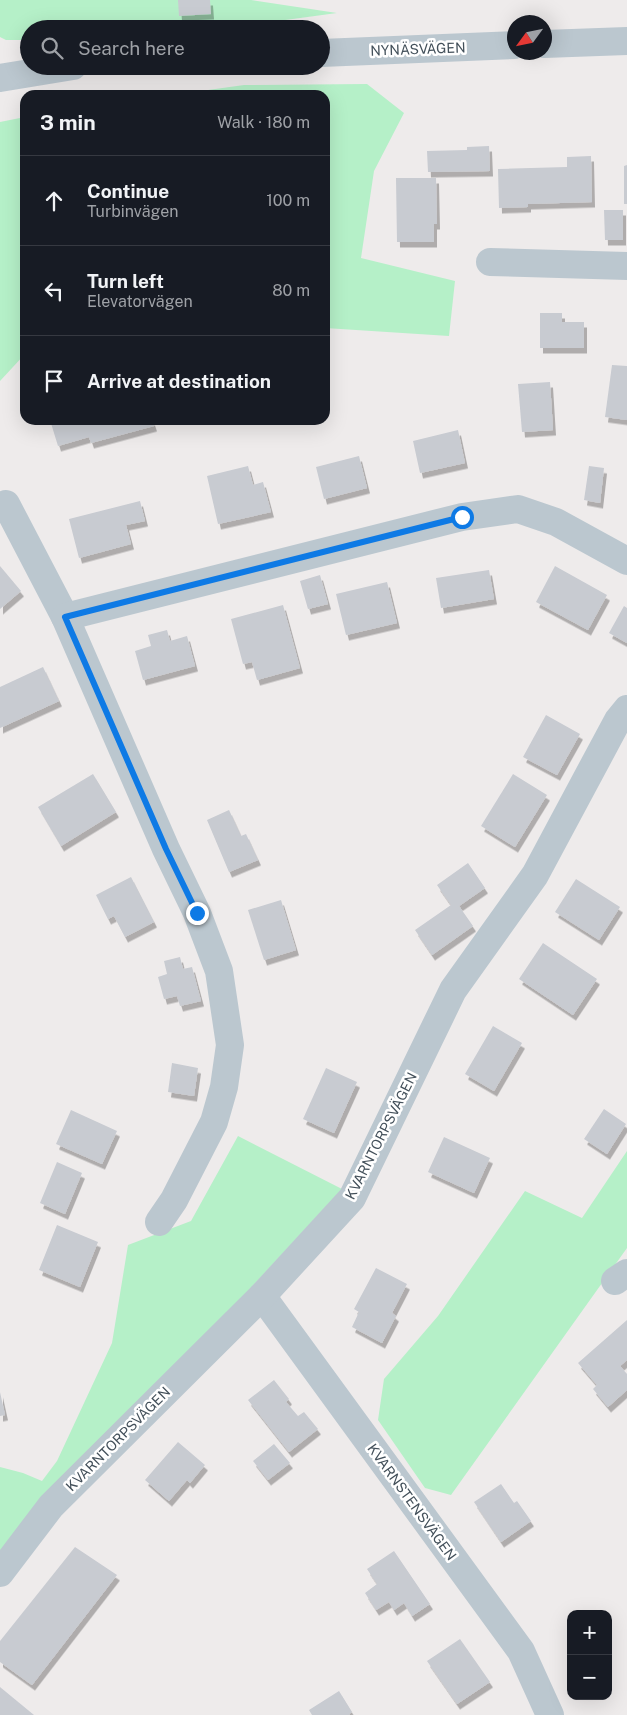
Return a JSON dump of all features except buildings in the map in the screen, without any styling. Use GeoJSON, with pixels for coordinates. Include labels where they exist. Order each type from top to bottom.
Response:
{"type":"FeatureCollection","features":[{"type":"Feature","properties":{"kind":"street"},"geometry":{"type":"LineString","coordinates":[[552,44],[627,41]]}},
{"type":"Feature","properties":{"kind":"street","name":"NYNÄSVÄGEN"},"geometry":{"type":"LineString","coordinates":[[330,53],[507,45]]}},
{"type":"Feature","properties":{"kind":"street"},"geometry":{"type":"LineString","coordinates":[[0,78],[20,75]]}},
{"type":"Feature","properties":{"kind":"street"},"geometry":{"type":"LineString","coordinates":[[490,262],[627,266]]}},
{"type":"Feature","properties":{"kind":"street"},"geometry":{"type":"LineString","coordinates":[[6,504],[65,617],[166,849],[197,913],[219,971],[230,1045],[224,1087],[214,1122],[174,1200],[159,1222]]}},
{"type":"Feature","properties":{"kind":"street"},"geometry":{"type":"LineString","coordinates":[[65,617],[462,517],[518,509],[556,522],[627,561]]}},
{"type":"Feature","properties":{"kind":"street","name":"KVARNTORPSVÄGEN"},"geometry":{"type":"LineString","coordinates":[[0,1573],[51,1506],[262,1296],[352,1198],[453,990],[535,874],[618,720],[627,709]]}},
{"type":"Feature","properties":{"kind":"street","name":"KVARNSTENSVÄGEN"},"geometry":{"type":"LineString","coordinates":[[262,1296],[521,1651],[550,1715]]}},
{"type":"Feature","properties":{"kind":"green space"},"geometry":{"type":"Polygon","coordinates":[[[0,0],[251,0],[337,13],[285,20],[20,20],[20,40],[6,40],[0,37],[0,0]]]}},
{"type":"Feature","properties":{"kind":"green space"},"geometry":{"type":"Polygon","coordinates":[[[367,84],[404,113],[374,171],[361,258],[455,281],[449,336],[330,328],[330,90],[208,90],[244,85],[367,84]]]}},
{"type":"Feature","properties":{"kind":"green space"},"geometry":{"type":"Polygon","coordinates":[[[20,118],[20,359],[0,381],[0,122],[20,118]]]}},
{"type":"Feature","properties":{"kind":"green space"},"geometry":{"type":"Polygon","coordinates":[[[238,1136],[342,1189],[0,1555],[0,1467],[23,1473],[42,1481],[57,1461],[112,1343],[128,1245],[191,1221],[238,1136]]]}},
{"type":"Feature","properties":{"kind":"green space"},"geometry":{"type":"Polygon","coordinates":[[[627,1151],[627,1248],[451,1495],[425,1488],[378,1420],[384,1379],[438,1316],[525,1191],[582,1218],[627,1151]]]}},
{"type":"Feature","properties":{"kind":"route"},"geometry":{"type":"LineString","coordinates":[[197,913],[166,849],[65,617],[462,517]]}}]}
